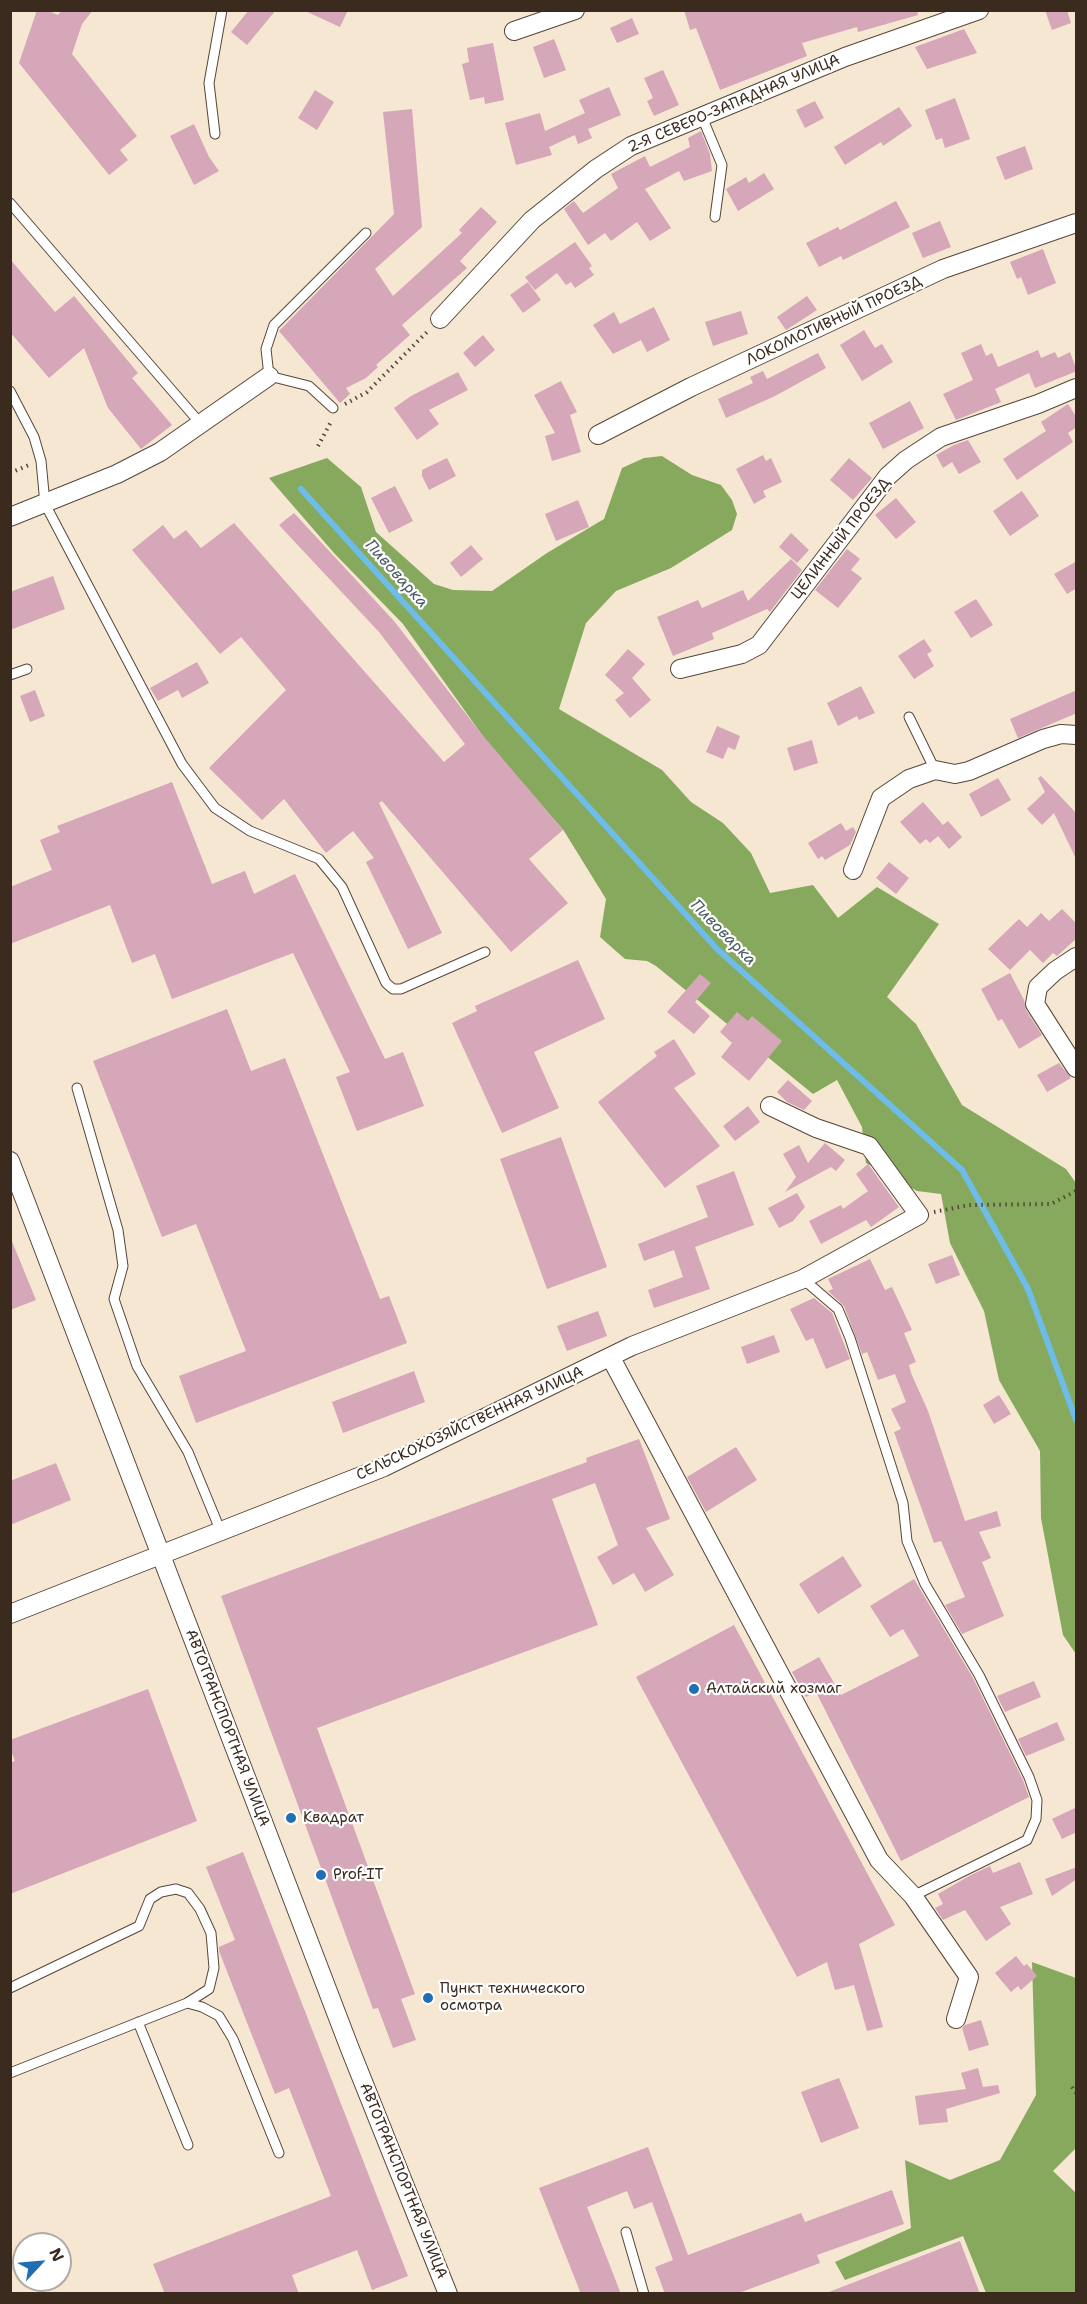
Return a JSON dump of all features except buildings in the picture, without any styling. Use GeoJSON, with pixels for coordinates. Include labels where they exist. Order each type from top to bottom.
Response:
{"type":"FeatureCollection","features":[{"type":"Feature","properties":{"kind":"street"},"geometry":{"type":"LineString","coordinates":[[513,31],[575,10]]}},
{"type":"Feature","properties":{"kind":"street","name":"2-Я СЕВЕРО-ЗАПАДНАЯ УЛИЦА"},"geometry":{"type":"LineString","coordinates":[[440,319],[532,220],[596,169],[631,146],[844,57],[979,10]]}},
{"type":"Feature","properties":{"kind":"street","name":"ЛОКОМОТИВНЫЙ ПРОЕЗД"},"geometry":{"type":"LineString","coordinates":[[598,435],[691,387],[943,269],[1077,223]]}},
{"type":"Feature","properties":{"kind":"street"},"geometry":{"type":"LineString","coordinates":[[10,517],[117,474],[160,452],[269,376]]}},
{"type":"Feature","properties":{"kind":"street","name":"ЦЕЛИННЫЙ ПРОЕЗД"},"geometry":{"type":"LineString","coordinates":[[680,669],[742,654],[759,645],[888,476],[906,460],[941,437],[1038,404],[1077,388]]}},
{"type":"Feature","properties":{"kind":"street"},"geometry":{"type":"LineString","coordinates":[[853,870],[881,798],[909,779],[935,770],[955,774],[969,771],[1043,739],[1062,734],[1077,735]]}},
{"type":"Feature","properties":{"kind":"street"},"geometry":{"type":"LineString","coordinates":[[1076,1068],[1035,1004],[1038,987],[1055,971],[1077,957]]}},
{"type":"Feature","properties":{"kind":"street"},"geometry":{"type":"LineString","coordinates":[[770,1106],[816,1128],[869,1146],[919,1215]]}},
{"type":"Feature","properties":{"kind":"street","name":"АВТОТРАНСПОРТНАЯ УЛИЦА"},"geometry":{"type":"LineString","coordinates":[[10,1161],[350,2049],[448,2294]]}},
{"type":"Feature","properties":{"kind":"street","name":"СЕЛЬСКОХОЗЯЙСТВЕННАЯ УЛИЦА"},"geometry":{"type":"LineString","coordinates":[[10,1614],[384,1467],[632,1346],[803,1279],[919,1215]]}},
{"type":"Feature","properties":{"kind":"street"},"geometry":{"type":"LineString","coordinates":[[611,1358],[879,1860],[913,1896],[969,1977],[957,2019]]}},
{"type":"Feature","properties":{"kind":"lane"},"geometry":{"type":"LineString","coordinates":[[215,134],[209,83],[222,10]]}},
{"type":"Feature","properties":{"kind":"lane"},"geometry":{"type":"LineString","coordinates":[[702,117],[722,165],[714,217]]}},
{"type":"Feature","properties":{"kind":"lane"},"geometry":{"type":"LineString","coordinates":[[10,203],[200,423]]}},
{"type":"Feature","properties":{"kind":"lane"},"geometry":{"type":"LineString","coordinates":[[333,408],[309,386],[269,376],[267,349],[273,325],[366,232]]}},
{"type":"Feature","properties":{"kind":"lane"},"geometry":{"type":"LineString","coordinates":[[10,391],[34,437],[41,461],[45,504],[182,764],[215,808],[250,831],[319,859],[342,887],[387,983],[393,989],[401,989],[485,952]]}},
{"type":"Feature","properties":{"kind":"lane"},"geometry":{"type":"LineString","coordinates":[[10,675],[27,669]]}},
{"type":"Feature","properties":{"kind":"lane"},"geometry":{"type":"LineString","coordinates":[[909,717],[935,770]]}},
{"type":"Feature","properties":{"kind":"lane"},"geometry":{"type":"LineString","coordinates":[[77,1088],[118,1230],[123,1266],[114,1299],[137,1366],[188,1452],[221,1532]]}},
{"type":"Feature","properties":{"kind":"lane"},"geometry":{"type":"LineString","coordinates":[[803,1279],[838,1310],[850,1338],[903,1503],[908,1541],[921,1574],[979,1675],[1029,1777],[1037,1800],[1036,1819],[1027,1840],[913,1896]]}},
{"type":"Feature","properties":{"kind":"lane"},"geometry":{"type":"LineString","coordinates":[[10,1988],[139,1926],[150,1899],[161,1892],[176,1889],[188,1893],[200,1909],[211,1933],[214,1968],[208,1989],[187,2003],[10,2073]]}},
{"type":"Feature","properties":{"kind":"lane"},"geometry":{"type":"LineString","coordinates":[[187,2003],[202,2007],[219,2016],[233,2038],[279,2153]]}},
{"type":"Feature","properties":{"kind":"lane"},"geometry":{"type":"LineString","coordinates":[[138,2022],[188,2145]]}},
{"type":"Feature","properties":{"kind":"lane"},"geometry":{"type":"LineString","coordinates":[[626,2232],[644,2294]]}},
{"type":"Feature","properties":{"kind":"path"},"geometry":{"type":"LineString","coordinates":[[318,446],[332,420],[333,408],[367,392],[440,319]]}},
{"type":"Feature","properties":{"kind":"path"},"geometry":{"type":"LineString","coordinates":[[919,1215],[969,1205],[1051,1204],[1077,1191]]}},
{"type":"Feature","properties":{"kind":"path"},"geometry":{"type":"LineString","coordinates":[[1072,2087],[1077,2093]]}},
{"type":"Feature","properties":{"kind":"green space"},"geometry":{"type":"Polygon","coordinates":[[[662,456],[692,475],[721,485],[732,500],[737,514],[732,530],[671,568],[616,591],[586,623],[559,709],[662,770],[691,802],[723,823],[751,853],[770,893],[813,885],[838,918],[877,887],[939,924],[887,997],[916,1024],[962,1105],[1066,1169],[1076,1183],[1076,1654],[1063,1635],[1041,1518],[1040,1451],[999,1380],[984,1311],[950,1243],[941,1194],[917,1191],[866,1163],[862,1127],[837,1080],[813,1094],[656,966],[647,961],[625,959],[600,937],[606,899],[564,831],[485,739],[403,624],[334,553],[269,478],[327,458],[361,487],[376,532],[434,584],[453,590],[492,591],[547,553],[604,519],[622,468],[644,458],[662,456]]]}},
{"type":"Feature","properties":{"kind":"green space"},"geometry":{"type":"Polygon","coordinates":[[[1032,1962],[1076,1978],[1076,2148],[1053,2171],[1076,2193],[1076,2293],[986,2293],[963,2236],[845,2280],[835,2262],[911,2228],[905,2160],[950,2180],[1000,2160],[1036,2095],[1032,1962]]]}},
{"type":"Feature","properties":{"kind":"waterway","name":"Пивоварка"},"geometry":{"type":"LineString","coordinates":[[301,489],[717,949],[962,1170],[1028,1289],[1076,1420]]}},
{"type":"Feature","properties":{"kind":"place","name":"Алтайский хозмаг"},"geometry":{"type":"Point","coordinates":[694,1689]}},
{"type":"Feature","properties":{"kind":"place","name":"Квадрат"},"geometry":{"type":"Point","coordinates":[291,1818]}},
{"type":"Feature","properties":{"kind":"place","name":"Prof-IT"},"geometry":{"type":"Point","coordinates":[321,1875]}},
{"type":"Feature","properties":{"kind":"place","name":"Пункт технического осмотра"},"geometry":{"type":"Point","coordinates":[428,1998]}}]}
